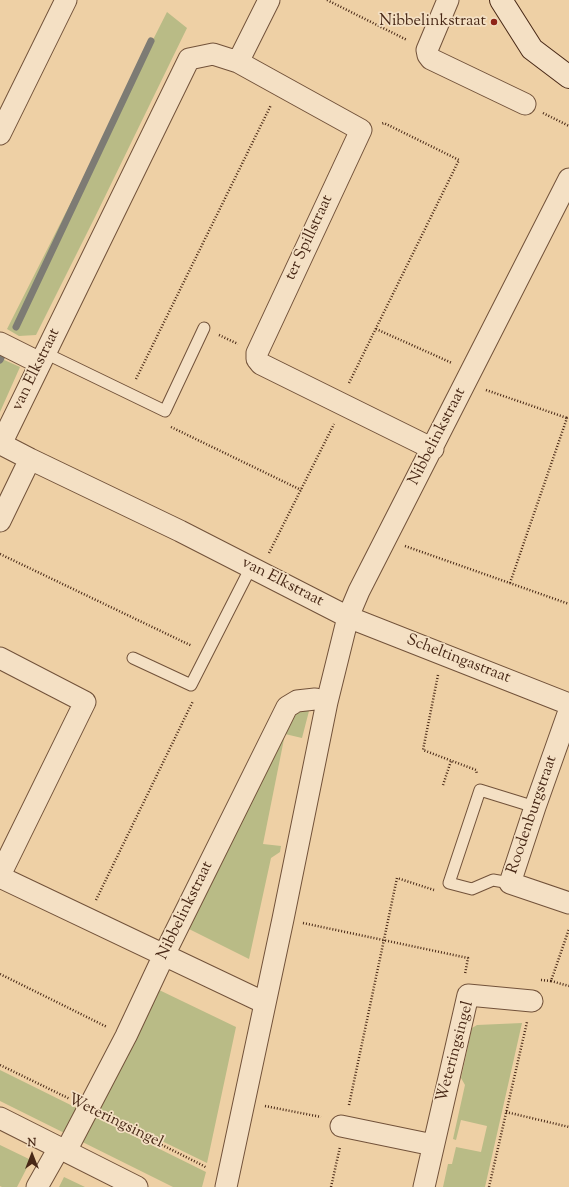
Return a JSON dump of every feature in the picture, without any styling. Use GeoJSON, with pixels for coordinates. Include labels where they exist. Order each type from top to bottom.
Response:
{"type":"FeatureCollection","features":[{"type":"Feature","properties":{"kind":"street"},"geometry":{"type":"LineString","coordinates":[[0,133],[66,0]]}},
{"type":"Feature","properties":{"kind":"street"},"geometry":{"type":"LineString","coordinates":[[269,0],[238,62],[361,130]]}},
{"type":"Feature","properties":{"kind":"street"},"geometry":{"type":"LineString","coordinates":[[448,0],[427,50],[428,55],[431,59],[525,104]]}},
{"type":"Feature","properties":{"kind":"street"},"geometry":{"type":"LineString","coordinates":[[501,0],[532,49],[569,78]]}},
{"type":"Feature","properties":{"kind":"street","name":"van Elkstraat"},"geometry":{"type":"LineString","coordinates":[[238,62],[213,54],[189,59],[1,444],[180,531],[348,616]]}},
{"type":"Feature","properties":{"kind":"street","name":"ter Spillstraat"},"geometry":{"type":"LineString","coordinates":[[257,353],[361,130]]}},
{"type":"Feature","properties":{"kind":"street","name":"Nibbelinkstraat"},"geometry":{"type":"LineString","coordinates":[[226,1185],[283,919],[327,702],[348,616],[359,591],[433,449],[569,179]]}},
{"type":"Feature","properties":{"kind":"street"},"geometry":{"type":"LineString","coordinates":[[0,343],[43,358]]}},
{"type":"Feature","properties":{"kind":"street"},"geometry":{"type":"LineString","coordinates":[[257,353],[257,360],[261,364],[433,449]]}},
{"type":"Feature","properties":{"kind":"street"},"geometry":{"type":"LineString","coordinates":[[0,521],[30,459]]}},
{"type":"Feature","properties":{"kind":"street","name":"Scheltingastraat"},"geometry":{"type":"LineString","coordinates":[[348,616],[569,704]]}},
{"type":"Feature","properties":{"kind":"street"},"geometry":{"type":"LineString","coordinates":[[0,658],[85,702],[0,876],[265,1003]]}},
{"type":"Feature","properties":{"kind":"street","name":"Nibbelinkstraat"},"geometry":{"type":"LineString","coordinates":[[37,1187],[88,1108],[126,1036],[164,955],[287,707],[297,701],[315,699],[327,702]]}},
{"type":"Feature","properties":{"kind":"street","name":"Roodenburgstraat"},"geometry":{"type":"LineString","coordinates":[[569,711],[510,883],[569,903]]}},
{"type":"Feature","properties":{"kind":"street","name":"Weteringsingel"},"geometry":{"type":"LineString","coordinates":[[424,1187],[468,995],[532,1001]]}},
{"type":"Feature","properties":{"kind":"street"},"geometry":{"type":"LineString","coordinates":[[0,1118],[137,1187]]}},
{"type":"Feature","properties":{"kind":"street"},"geometry":{"type":"LineString","coordinates":[[343,1126],[433,1145]]}},
{"type":"Feature","properties":{"kind":"lane"},"geometry":{"type":"LineString","coordinates":[[43,358],[128,394],[165,412],[204,328]]}},
{"type":"Feature","properties":{"kind":"lane"},"geometry":{"type":"LineString","coordinates":[[133,658],[191,686],[207,654],[255,570]]}},
{"type":"Feature","properties":{"kind":"lane"},"geometry":{"type":"LineString","coordinates":[[510,883],[493,880],[472,889],[449,883],[480,790],[535,807]]}},
{"type":"Feature","properties":{"kind":"path"},"geometry":{"type":"LineString","coordinates":[[327,0],[427,50]]}},
{"type":"Feature","properties":{"kind":"path"},"geometry":{"type":"LineString","coordinates":[[128,394],[280,86]]}},
{"type":"Feature","properties":{"kind":"path"},"geometry":{"type":"LineString","coordinates":[[525,104],[569,126]]}},
{"type":"Feature","properties":{"kind":"path"},"geometry":{"type":"LineString","coordinates":[[255,570],[301,490],[376,329],[459,160],[384,123],[361,130]]}},
{"type":"Feature","properties":{"kind":"path"},"geometry":{"type":"LineString","coordinates":[[204,328],[257,353]]}},
{"type":"Feature","properties":{"kind":"path"},"geometry":{"type":"LineString","coordinates":[[376,329],[468,378],[568,419],[510,583]]}},
{"type":"Feature","properties":{"kind":"path"},"geometry":{"type":"LineString","coordinates":[[165,412],[172,428],[301,490]]}},
{"type":"Feature","properties":{"kind":"path"},"geometry":{"type":"LineString","coordinates":[[386,540],[569,604]]}},
{"type":"Feature","properties":{"kind":"path"},"geometry":{"type":"LineString","coordinates":[[0,554],[207,654]]}},
{"type":"Feature","properties":{"kind":"path"},"geometry":{"type":"LineString","coordinates":[[442,654],[423,750],[476,770],[480,790]]}},
{"type":"Feature","properties":{"kind":"path"},"geometry":{"type":"LineString","coordinates":[[87,918],[194,699],[191,686]]}},
{"type":"Feature","properties":{"kind":"path"},"geometry":{"type":"LineString","coordinates":[[443,785],[451,760]]}},
{"type":"Feature","properties":{"kind":"path"},"geometry":{"type":"LineString","coordinates":[[331,1187],[397,878],[433,891],[449,883]]}},
{"type":"Feature","properties":{"kind":"path"},"geometry":{"type":"LineString","coordinates":[[283,919],[468,958],[464,977],[468,995]]}},
{"type":"Feature","properties":{"kind":"path"},"geometry":{"type":"LineString","coordinates":[[551,981],[569,929]]}},
{"type":"Feature","properties":{"kind":"path"},"geometry":{"type":"LineString","coordinates":[[0,974],[126,1036]]}},
{"type":"Feature","properties":{"kind":"path"},"geometry":{"type":"LineString","coordinates":[[490,1187],[536,979],[569,986]]}},
{"type":"Feature","properties":{"kind":"path","name":"Weteringsingel"},"geometry":{"type":"LineString","coordinates":[[0,1065],[202,1165],[226,1185]]}},
{"type":"Feature","properties":{"kind":"path"},"geometry":{"type":"LineString","coordinates":[[244,1102],[333,1119],[343,1126]]}},
{"type":"Feature","properties":{"kind":"path"},"geometry":{"type":"LineString","coordinates":[[506,1112],[569,1127]]}},
{"type":"Feature","properties":{"kind":"green space"},"geometry":{"type":"Polygon","coordinates":[[[167,12],[187,28],[36,335],[19,336],[7,329],[167,12]]]}},
{"type":"Feature","properties":{"kind":"green space"},"geometry":{"type":"Polygon","coordinates":[[[0,358],[20,367],[0,412],[0,358]]]}},
{"type":"Feature","properties":{"kind":"green space"},"geometry":{"type":"Polygon","coordinates":[[[298,708],[309,711],[302,738],[285,734],[263,844],[281,846],[280,852],[271,858],[249,959],[185,927],[298,708]]]}},
{"type":"Feature","properties":{"kind":"green space"},"geometry":{"type":"Polygon","coordinates":[[[155,988],[236,1027],[207,1163],[96,1109],[155,988]]]}},
{"type":"Feature","properties":{"kind":"green space"},"geometry":{"type":"Polygon","coordinates":[[[522,1023],[485,1187],[443,1187],[448,1164],[452,1164],[456,1147],[481,1152],[487,1126],[461,1120],[456,1140],[453,1139],[465,1085],[461,1078],[472,1028],[477,1025],[522,1023]]]}},
{"type":"Feature","properties":{"kind":"green space"},"geometry":{"type":"Polygon","coordinates":[[[0,1070],[206,1172],[202,1187],[173,1187],[0,1101],[0,1070]]]}},
{"type":"Feature","properties":{"kind":"green space"},"geometry":{"type":"Polygon","coordinates":[[[0,1145],[31,1160],[17,1187],[0,1186],[0,1145]]]}},
{"type":"Feature","properties":{"kind":"green space"},"geometry":{"type":"Polygon","coordinates":[[[64,1177],[85,1187],[59,1187],[64,1177]]]}},
{"type":"Feature","properties":{"kind":"waterway"},"geometry":{"type":"LineString","coordinates":[[16,327],[151,41]]}},
{"type":"Feature","properties":{"kind":"place","name":"Nibbelinkstraat"},"geometry":{"type":"Point","coordinates":[494,22]}}]}
